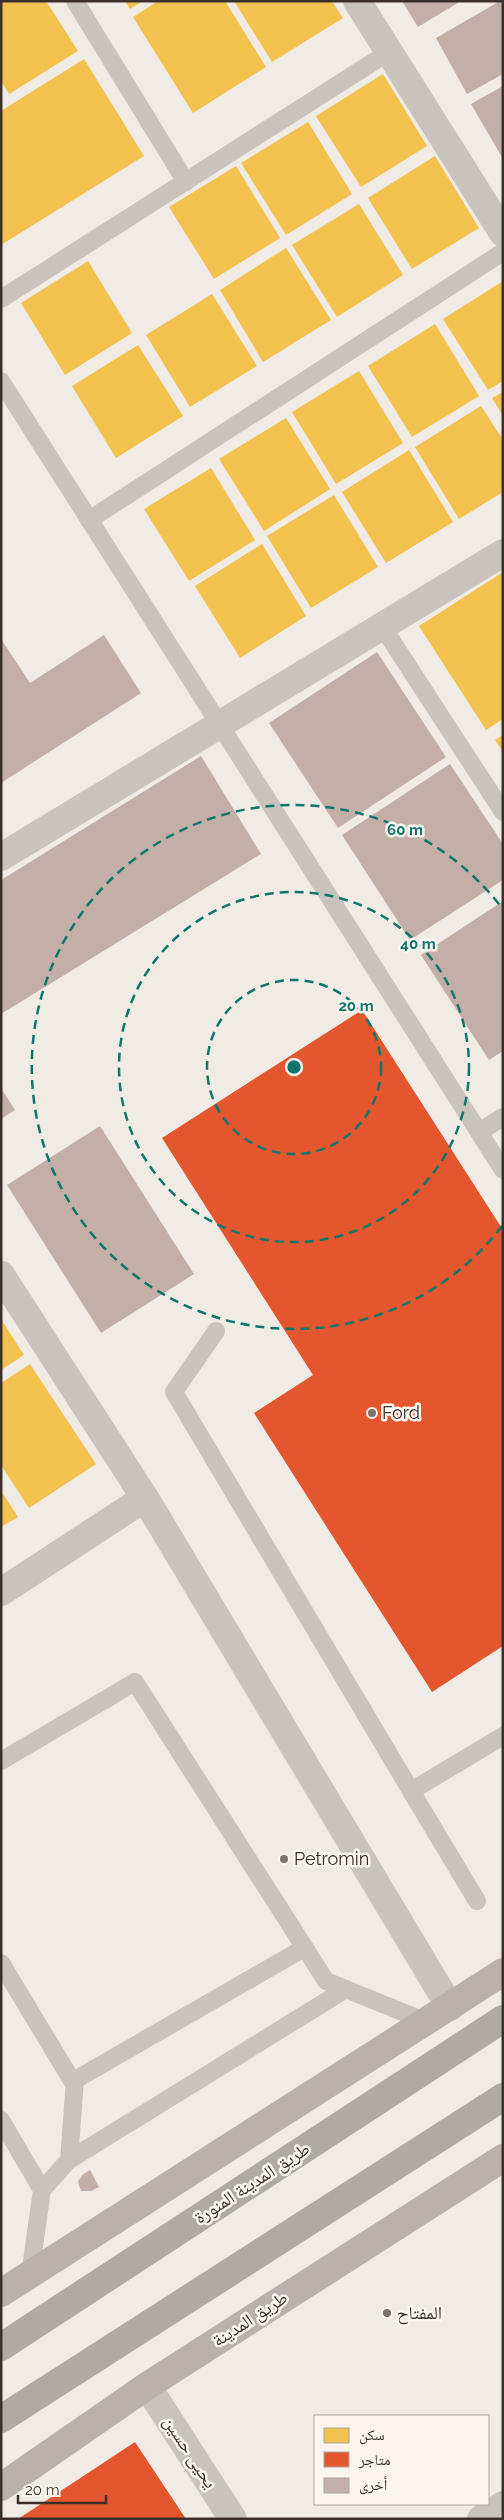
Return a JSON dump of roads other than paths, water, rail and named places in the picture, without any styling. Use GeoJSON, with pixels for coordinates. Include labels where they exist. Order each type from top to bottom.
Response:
{"type":"FeatureCollection","features":[{"type":"Feature","properties":{"kind":"highway","name":"طريق المدينة المنورة"},"geometry":{"type":"LineString","coordinates":[[1,2347],[503,2019]]}},
{"type":"Feature","properties":{"kind":"highway"},"geometry":{"type":"LineString","coordinates":[[1,2419],[503,2097]]}},
{"type":"Feature","properties":{"kind":"main road"},"geometry":{"type":"LineString","coordinates":[[1,2294],[503,1972]]}},
{"type":"Feature","properties":{"kind":"main road"},"geometry":{"type":"LineString","coordinates":[[474,2175],[503,2151]]}},
{"type":"Feature","properties":{"kind":"main road","name":"طريق المدينة"},"geometry":{"type":"LineString","coordinates":[[1,2487],[147,2386],[503,2158]]}},
{"type":"Feature","properties":{"kind":"street"},"geometry":{"type":"LineString","coordinates":[[357,1],[503,233]]}},
{"type":"Feature","properties":{"kind":"street"},"geometry":{"type":"LineString","coordinates":[[1,857],[503,553]]}},
{"type":"Feature","properties":{"kind":"street"},"geometry":{"type":"LineString","coordinates":[[1,1275],[145,1498],[450,2007]]}},
{"type":"Feature","properties":{"kind":"street"},"geometry":{"type":"LineString","coordinates":[[1,1592],[145,1498]]}},
{"type":"Feature","properties":{"kind":"street","name":"يحيى حسين"},"geometry":{"type":"LineString","coordinates":[[147,2386],[233,2519]]}},
{"type":"Feature","properties":{"kind":"street"},"geometry":{"type":"LineString","coordinates":[[481,2519],[503,2505]]}},
{"type":"Feature","properties":{"kind":"lane"},"geometry":{"type":"LineString","coordinates":[[75,1],[186,182]]}},
{"type":"Feature","properties":{"kind":"lane"},"geometry":{"type":"LineString","coordinates":[[1,299],[389,52]]}},
{"type":"Feature","properties":{"kind":"lane"},"geometry":{"type":"LineString","coordinates":[[89,520],[503,252]]}},
{"type":"Feature","properties":{"kind":"lane"},"geometry":{"type":"LineString","coordinates":[[1,381],[503,1170]]}},
{"type":"Feature","properties":{"kind":"lane"},"geometry":{"type":"LineString","coordinates":[[382,626],[503,812]]}},
{"type":"Feature","properties":{"kind":"lane"},"geometry":{"type":"LineString","coordinates":[[479,1132],[503,1117]]}},
{"type":"Feature","properties":{"kind":"lane"},"geometry":{"type":"LineString","coordinates":[[216,1332],[174,1392],[477,1901]]}},
{"type":"Feature","properties":{"kind":"lane"},"geometry":{"type":"LineString","coordinates":[[1,1761],[135,1682],[326,1981],[427,2022]]}},
{"type":"Feature","properties":{"kind":"lane"},"geometry":{"type":"LineString","coordinates":[[411,1791],[503,1736]]}},
{"type":"Feature","properties":{"kind":"lane"},"geometry":{"type":"LineString","coordinates":[[69,2160],[74,2080],[304,1948]]}},
{"type":"Feature","properties":{"kind":"lane"},"geometry":{"type":"LineString","coordinates":[[1,1963],[74,2084]]}},
{"type":"Feature","properties":{"kind":"lane"},"geometry":{"type":"LineString","coordinates":[[30,2275],[42,2190],[69,2160],[346,1989]]}},
{"type":"Feature","properties":{"kind":"lane"},"geometry":{"type":"LineString","coordinates":[[1,2120],[42,2190]]}},
{"type":"Feature","properties":{"kind":"place","name":"Ford"},"geometry":{"type":"Point","coordinates":[372,1413]}},
{"type":"Feature","properties":{"kind":"place","name":"Petromin"},"geometry":{"type":"Point","coordinates":[284,1859]}},
{"type":"Feature","properties":{"kind":"place","name":"المفتاح"},"geometry":{"type":"Point","coordinates":[387,2313]}}]}
